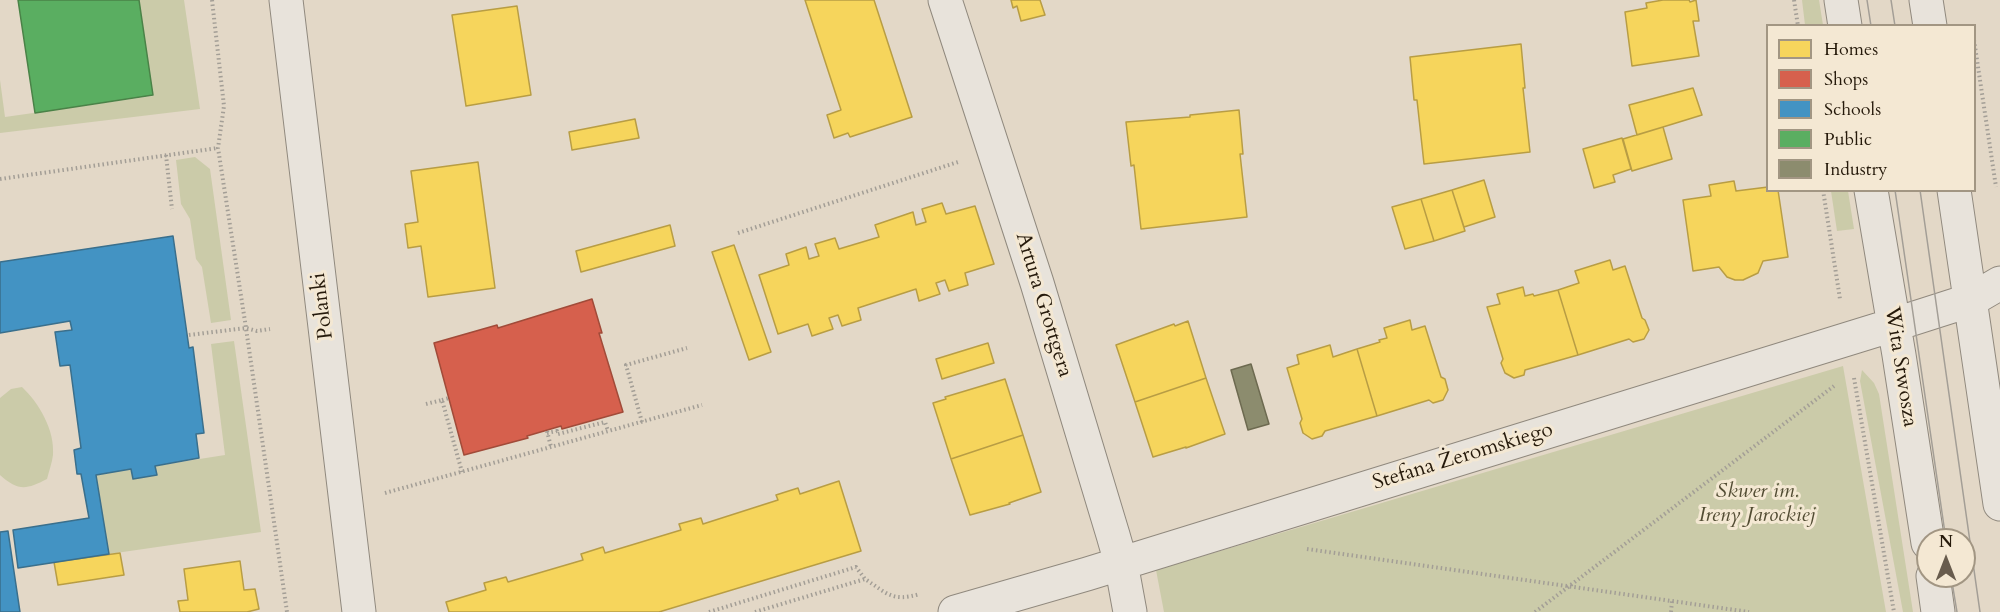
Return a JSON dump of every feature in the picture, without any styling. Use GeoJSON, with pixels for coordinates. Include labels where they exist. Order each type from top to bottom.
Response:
{"type":"FeatureCollection","features":[{"type":"Feature","properties":{"kind":"street","name":"Polanki"},"geometry":{"type":"LineString","coordinates":[[286,0],[359,612]]}},
{"type":"Feature","properties":{"kind":"street","name":"Artura Grottgera"},"geometry":{"type":"LineString","coordinates":[[945,0],[1037,283],[1121,563],[1130,612]]}},
{"type":"Feature","properties":{"kind":"street"},"geometry":{"type":"LineString","coordinates":[[1841,0],[1845,24]]}},
{"type":"Feature","properties":{"kind":"street"},"geometry":{"type":"LineString","coordinates":[[1926,0],[1930,24]]}},
{"type":"Feature","properties":{"kind":"street","name":"Wita Stwosza"},"geometry":{"type":"LineString","coordinates":[[1871,192],[1926,528]]}},
{"type":"Feature","properties":{"kind":"street"},"geometry":{"type":"LineString","coordinates":[[1954,192],[2000,504]]}},
{"type":"Feature","properties":{"kind":"street","name":"Stefana Żeromskiego"},"geometry":{"type":"LineString","coordinates":[[955,612],[1893,326],[1971,300],[2000,283]]}},
{"type":"Feature","properties":{"kind":"street"},"geometry":{"type":"LineString","coordinates":[[1935,588],[1938,612]]}},
{"type":"Feature","properties":{"kind":"path"},"geometry":{"type":"LineString","coordinates":[[212,0],[224,106],[218,148],[287,612]]}},
{"type":"Feature","properties":{"kind":"path"},"geometry":{"type":"LineString","coordinates":[[1794,0],[1798,24]]}},
{"type":"Feature","properties":{"kind":"path"},"geometry":{"type":"LineString","coordinates":[[1976,52],[1997,188]]}},
{"type":"Feature","properties":{"kind":"path"},"geometry":{"type":"LineString","coordinates":[[0,179],[218,148]]}},
{"type":"Feature","properties":{"kind":"path"},"geometry":{"type":"LineString","coordinates":[[166,155],[172,209]]}},
{"type":"Feature","properties":{"kind":"path"},"geometry":{"type":"LineString","coordinates":[[738,233],[967,159]]}},
{"type":"Feature","properties":{"kind":"path"},"geometry":{"type":"LineString","coordinates":[[1823,192],[1841,303]]}},
{"type":"Feature","properties":{"kind":"path"},"geometry":{"type":"LineString","coordinates":[[189,335],[246,328],[256,331],[270,329]]}},
{"type":"Feature","properties":{"kind":"path"},"geometry":{"type":"LineString","coordinates":[[642,422],[626,365],[687,348]]}},
{"type":"Feature","properties":{"kind":"path"},"geometry":{"type":"LineString","coordinates":[[1854,380],[1894,612]]}},
{"type":"Feature","properties":{"kind":"path"},"geometry":{"type":"LineString","coordinates":[[1535,612],[1836,385]]}},
{"type":"Feature","properties":{"kind":"path"},"geometry":{"type":"LineString","coordinates":[[426,404],[449,398]]}},
{"type":"Feature","properties":{"kind":"path"},"geometry":{"type":"LineString","coordinates":[[442,399],[462,472]]}},
{"type":"Feature","properties":{"kind":"path"},"geometry":{"type":"LineString","coordinates":[[381,494],[702,405]]}},
{"type":"Feature","properties":{"kind":"path"},"geometry":{"type":"LineString","coordinates":[[551,447],[547,432],[558,431],[558,434],[605,422],[608,431]]}},
{"type":"Feature","properties":{"kind":"path"},"geometry":{"type":"LineString","coordinates":[[1301,548],[1749,612]]}},
{"type":"Feature","properties":{"kind":"path"},"geometry":{"type":"LineString","coordinates":[[709,612],[856,567],[865,579]]}},
{"type":"Feature","properties":{"kind":"path"},"geometry":{"type":"LineString","coordinates":[[1671,612],[1672,601]]}},
{"type":"Feature","properties":{"kind":"green space"},"geometry":{"type":"Polygon","coordinates":[[[139,0],[184,0],[200,109],[0,133],[0,80],[5,117],[153,96],[139,0]]]}},
{"type":"Feature","properties":{"kind":"green space"},"geometry":{"type":"Polygon","coordinates":[[[1802,0],[1819,0],[1823,24],[1805,24],[1802,0]]]}},
{"type":"Feature","properties":{"kind":"green space"},"geometry":{"type":"Polygon","coordinates":[[[195,157],[210,169],[231,320],[211,323],[202,267],[196,259],[190,219],[181,204],[176,160],[195,157]]]}},
{"type":"Feature","properties":{"kind":"green space"},"geometry":{"type":"Polygon","coordinates":[[[1831,192],[1848,192],[1854,229],[1837,231],[1831,192]]]}},
{"type":"Feature","properties":{"kind":"green space"},"geometry":{"type":"Polygon","coordinates":[[[234,341],[261,532],[109,554],[96,475],[131,469],[156,475],[155,466],[225,455],[211,344],[234,341]]]}},
{"type":"Feature","properties":{"kind":"green space","name":"Skwer im. Ireny Jarockiej"},"geometry":{"type":"Polygon","coordinates":[[[1843,366],[1886,612],[1164,612],[1156,570],[1843,366]]]}},
{"type":"Feature","properties":{"kind":"green space"},"geometry":{"type":"Polygon","coordinates":[[[1862,370],[1874,383],[1879,394],[1913,612],[1903,612],[1860,381],[1862,370]]]}},
{"type":"Feature","properties":{"kind":"green space"},"geometry":{"type":"Polygon","coordinates":[[[22,387],[45,418],[53,446],[47,479],[28,487],[12,484],[0,475],[0,398],[11,389],[22,387]]]}},
{"type":"Feature","properties":{"kind":"building: Homes"},"geometry":{"type":"Polygon","coordinates":[[[805,0],[874,0],[912,117],[850,137],[848,133],[834,138],[827,115],[841,110],[805,0]]]}},
{"type":"Feature","properties":{"kind":"building: Homes"},"geometry":{"type":"Polygon","coordinates":[[[1011,0],[1040,0],[1045,15],[1021,21],[1017,6],[1013,8],[1011,0]]]}},
{"type":"Feature","properties":{"kind":"building: Homes"},"geometry":{"type":"Polygon","coordinates":[[[1663,0],[1689,0],[1690,2],[1696,0],[1699,21],[1693,21],[1699,56],[1632,66],[1625,12],[1647,8],[1646,3],[1663,0]]]}},
{"type":"Feature","properties":{"kind":"building: Homes"},"geometry":{"type":"Polygon","coordinates":[[[517,6],[531,95],[466,106],[452,15],[517,6]]]}},
{"type":"Feature","properties":{"kind":"building: Homes"},"geometry":{"type":"Polygon","coordinates":[[[1521,44],[1530,152],[1424,164],[1410,57],[1521,44]]]}},
{"type":"Feature","properties":{"kind":"building: Homes"},"geometry":{"type":"Polygon","coordinates":[[[1693,88],[1702,115],[1637,135],[1629,105],[1693,88]]]}},
{"type":"Feature","properties":{"kind":"building: Homes"},"geometry":{"type":"Polygon","coordinates":[[[1239,110],[1243,154],[1240,154],[1247,217],[1141,229],[1134,165],[1131,166],[1126,122],[1239,110]]]}},
{"type":"Feature","properties":{"kind":"building: Homes"},"geometry":{"type":"Polygon","coordinates":[[[635,119],[639,138],[572,150],[569,132],[635,119]]]}},
{"type":"Feature","properties":{"kind":"building: Homes"},"geometry":{"type":"Polygon","coordinates":[[[1663,127],[1672,159],[1632,171],[1623,139],[1663,127]]]}},
{"type":"Feature","properties":{"kind":"building: Homes"},"geometry":{"type":"Polygon","coordinates":[[[1622,138],[1631,169],[1613,175],[1615,182],[1594,188],[1583,149],[1622,138]]]}},
{"type":"Feature","properties":{"kind":"building: Homes"},"geometry":{"type":"Polygon","coordinates":[[[478,162],[495,288],[428,297],[421,246],[408,248],[405,224],[418,222],[411,171],[478,162]]]}},
{"type":"Feature","properties":{"kind":"building: Homes"},"geometry":{"type":"Polygon","coordinates":[[[1484,180],[1495,217],[1464,227],[1452,190],[1484,180]]]}},
{"type":"Feature","properties":{"kind":"building: Homes"},"geometry":{"type":"Polygon","coordinates":[[[1734,181],[1736,191],[1766,187],[1766,192],[1778,192],[1788,257],[1763,261],[1758,273],[1743,280],[1727,277],[1719,267],[1693,271],[1683,200],[1711,196],[1709,185],[1734,181]]]}},
{"type":"Feature","properties":{"kind":"building: Homes"},"geometry":{"type":"Polygon","coordinates":[[[1452,190],[1465,231],[1434,241],[1421,199],[1452,190]]]}},
{"type":"Feature","properties":{"kind":"building: Homes"},"geometry":{"type":"Polygon","coordinates":[[[1421,199],[1434,241],[1405,249],[1392,207],[1421,199]]]}},
{"type":"Feature","properties":{"kind":"building: Homes"},"geometry":{"type":"Polygon","coordinates":[[[942,203],[946,214],[975,206],[994,264],[965,273],[968,285],[949,291],[945,280],[936,283],[940,294],[919,301],[916,289],[858,308],[861,320],[842,326],[838,315],[829,318],[833,329],[812,336],[808,324],[778,334],[759,275],[789,265],[786,254],[806,247],[809,259],[819,256],[815,244],[835,238],[839,249],[879,237],[875,225],[913,212],[916,225],[926,222],[922,209],[942,203]]]}},
{"type":"Feature","properties":{"kind":"building: Homes"},"geometry":{"type":"Polygon","coordinates":[[[670,225],[675,246],[581,272],[576,251],[670,225]]]}},
{"type":"Feature","properties":{"kind":"building: Homes"},"geometry":{"type":"Polygon","coordinates":[[[734,245],[771,352],[749,360],[712,252],[734,245]]]}},
{"type":"Feature","properties":{"kind":"building: Homes"},"geometry":{"type":"Polygon","coordinates":[[[1610,260],[1613,270],[1625,266],[1642,318],[1649,330],[1644,339],[1633,342],[1629,339],[1578,355],[1558,290],[1579,283],[1575,271],[1610,260]]]}},
{"type":"Feature","properties":{"kind":"building: Homes"},"geometry":{"type":"Polygon","coordinates":[[[1523,287],[1525,296],[1558,290],[1578,355],[1525,370],[1524,375],[1514,378],[1505,373],[1501,363],[1503,359],[1487,307],[1500,304],[1497,294],[1523,287]]]}},
{"type":"Feature","properties":{"kind":"building: Homes"},"geometry":{"type":"Polygon","coordinates":[[[1410,320],[1412,330],[1425,326],[1441,377],[1445,379],[1448,390],[1443,400],[1433,403],[1429,400],[1377,416],[1357,349],[1387,338],[1384,328],[1410,320]]]}},
{"type":"Feature","properties":{"kind":"building: Homes"},"geometry":{"type":"Polygon","coordinates":[[[1188,321],[1206,378],[1135,402],[1116,345],[1188,321]]]}},
{"type":"Feature","properties":{"kind":"building: Homes"},"geometry":{"type":"Polygon","coordinates":[[[988,343],[994,363],[942,379],[936,359],[988,343]]]}},
{"type":"Feature","properties":{"kind":"building: Homes"},"geometry":{"type":"Polygon","coordinates":[[[1330,345],[1333,357],[1357,349],[1377,416],[1325,431],[1322,436],[1312,439],[1303,433],[1300,423],[1302,419],[1287,368],[1299,364],[1297,355],[1330,345]]]}},
{"type":"Feature","properties":{"kind":"building: Homes"},"geometry":{"type":"Polygon","coordinates":[[[1206,378],[1225,434],[1153,457],[1135,402],[1206,378]]]}},
{"type":"Feature","properties":{"kind":"building: Homes"},"geometry":{"type":"Polygon","coordinates":[[[1005,379],[1023,435],[951,459],[933,403],[946,399],[945,397],[1005,379]]]}},
{"type":"Feature","properties":{"kind":"building: Homes"},"geometry":{"type":"Polygon","coordinates":[[[1023,435],[1041,492],[1010,504],[970,515],[951,459],[1023,435]]]}},
{"type":"Feature","properties":{"kind":"building: Homes"},"geometry":{"type":"Polygon","coordinates":[[[839,481],[861,551],[659,612],[449,612],[446,602],[486,590],[484,583],[506,577],[508,582],[583,560],[581,554],[603,547],[605,553],[681,530],[679,524],[701,518],[703,524],[778,500],[776,495],[798,488],[800,494],[839,481]]]}},
{"type":"Feature","properties":{"kind":"building: Homes"},"geometry":{"type":"Polygon","coordinates":[[[120,553],[124,575],[58,585],[54,562],[120,553]]]}},
{"type":"Feature","properties":{"kind":"building: Homes"},"geometry":{"type":"Polygon","coordinates":[[[240,561],[244,590],[255,589],[259,609],[247,612],[180,612],[178,601],[188,600],[184,569],[240,561]]]}},
{"type":"Feature","properties":{"kind":"building: Shops"},"geometry":{"type":"Polygon","coordinates":[[[592,299],[602,333],[599,333],[623,412],[562,429],[561,426],[527,436],[528,438],[464,455],[434,343],[497,325],[498,328],[592,299]]]}},
{"type":"Feature","properties":{"kind":"building: Schools"},"geometry":{"type":"Polygon","coordinates":[[[173,236],[189,348],[193,347],[204,433],[196,434],[199,458],[155,466],[157,475],[133,479],[131,469],[96,475],[109,554],[18,568],[13,530],[89,518],[81,474],[77,474],[74,450],[81,448],[70,365],[60,366],[55,332],[72,330],[70,321],[0,333],[0,262],[173,236]]]}},
{"type":"Feature","properties":{"kind":"building: Schools"},"geometry":{"type":"Polygon","coordinates":[[[8,531],[20,612],[0,612],[0,532],[8,531]]]}},
{"type":"Feature","properties":{"kind":"building: Public"},"geometry":{"type":"Polygon","coordinates":[[[18,0],[139,0],[153,95],[35,113],[18,0]]]}},
{"type":"Feature","properties":{"kind":"building: Industry"},"geometry":{"type":"Polygon","coordinates":[[[1251,364],[1269,424],[1248,430],[1231,370],[1251,364]]]}},
{"type":"Feature","properties":{"kind":"tram line"},"geometry":{"type":"LineString","coordinates":[[1867,0],[1871,24]]}},
{"type":"Feature","properties":{"kind":"tram line"},"geometry":{"type":"LineString","coordinates":[[1891,0],[1895,24]]}},
{"type":"Feature","properties":{"kind":"tram line"},"geometry":{"type":"LineString","coordinates":[[1895,192],[1944,528]]}},
{"type":"Feature","properties":{"kind":"tram line"},"geometry":{"type":"LineString","coordinates":[[1920,192],[1980,612]]}},
{"type":"Feature","properties":{"kind":"tram line"},"geometry":{"type":"LineString","coordinates":[[1953,588],[1957,612]]}}]}
